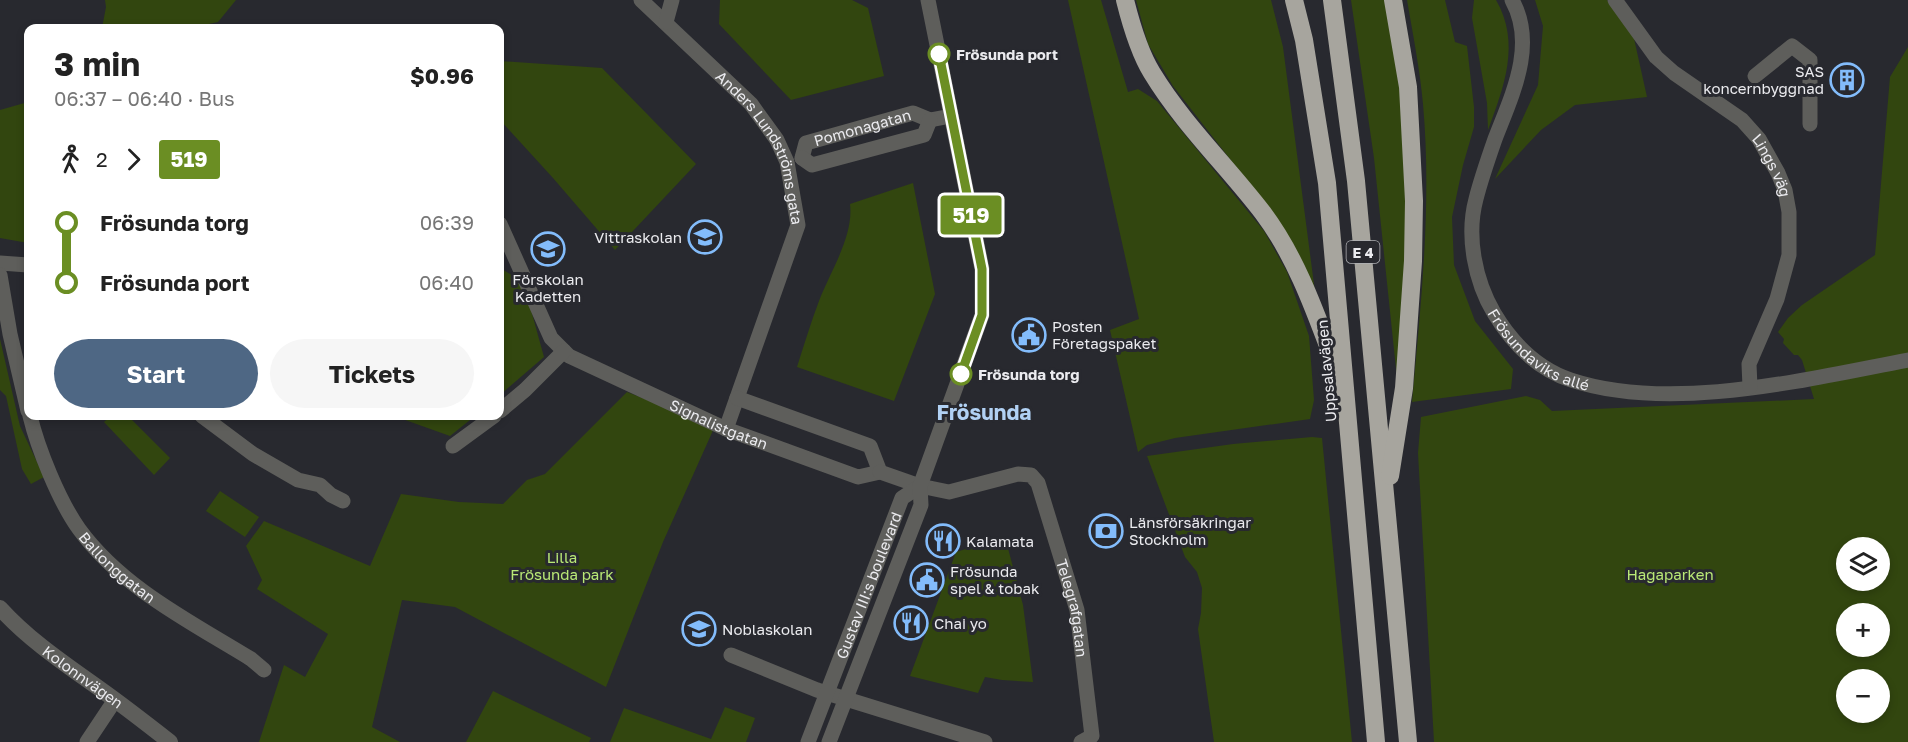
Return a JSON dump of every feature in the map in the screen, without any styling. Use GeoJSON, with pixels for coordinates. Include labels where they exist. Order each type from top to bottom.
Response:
{"type":"FeatureCollection","features":[{"type":"Feature","properties":{"kind":"highway"},"geometry":{"type":"LineString","coordinates":[[1125,0],[1151,72],[1189,123],[1264,215],[1288,254],[1308,295],[1345,392]]}},
{"type":"Feature","properties":{"kind":"highway","name":"Uppsalavägen"},"geometry":{"type":"LineString","coordinates":[[1294,0],[1304,40],[1327,183],[1376,742]]}},
{"type":"Feature","properties":{"kind":"highway","name":"E 4"},"geometry":{"type":"LineString","coordinates":[[1332,0],[1356,181],[1408,742]]}},
{"type":"Feature","properties":{"kind":"highway"},"geometry":{"type":"LineString","coordinates":[[1386,504],[1404,388],[1413,261],[1413,167],[1408,87],[1394,2]]}},
{"type":"Feature","properties":{"kind":"street","name":"Anders Lundströms gata"},"geometry":{"type":"LineString","coordinates":[[642,0],[751,104],[777,140],[787,162],[798,225],[726,429]]}},
{"type":"Feature","properties":{"kind":"street"},"geometry":{"type":"LineString","coordinates":[[666,22],[672,0]]}},
{"type":"Feature","properties":{"kind":"street","name":"Gustav III:s boulevard"},"geometry":{"type":"LineString","coordinates":[[829,742],[921,505],[920,486],[982,315],[982,269],[928,0]]}},
{"type":"Feature","properties":{"kind":"street","name":"Frösundaviks allé"},"geometry":{"type":"LineString","coordinates":[[1512,0],[1523,30],[1522,57],[1511,98],[1474,203],[1473,224],[1476,268],[1483,290],[1498,320],[1528,355],[1570,380],[1599,387],[1678,394],[1799,381],[1908,360]]}},
{"type":"Feature","properties":{"kind":"street","name":"Lings väg"},"geometry":{"type":"LineString","coordinates":[[1615,0],[1656,57],[1674,73],[1742,120],[1759,139],[1785,190],[1789,212],[1789,255],[1777,299],[1749,364],[1750,387]]}},
{"type":"Feature","properties":{"kind":"street"},"geometry":{"type":"LineString","coordinates":[[1755,76],[1792,46],[1810,60],[1810,124]]}},
{"type":"Feature","properties":{"kind":"street","name":"Pomonagatan"},"geometry":{"type":"LineString","coordinates":[[802,158],[806,143],[913,113],[930,120],[951,116]]}},
{"type":"Feature","properties":{"kind":"street","name":"Pomonagatan"},"geometry":{"type":"LineString","coordinates":[[787,162],[802,158],[812,165],[924,135],[930,120]]}},
{"type":"Feature","properties":{"kind":"street","name":"Signalistgatan"},"geometry":{"type":"LineString","coordinates":[[504,233],[551,339],[569,356],[726,429],[858,477],[880,472],[920,486],[949,492],[1018,474],[1030,475],[1038,483]]}},
{"type":"Feature","properties":{"kind":"street"},"geometry":{"type":"LineString","coordinates":[[0,263],[24,265]]}},
{"type":"Feature","properties":{"kind":"street"},"geometry":{"type":"LineString","coordinates":[[0,275],[24,394]]}},
{"type":"Feature","properties":{"kind":"street"},"geometry":{"type":"LineString","coordinates":[[504,408],[564,351]]}},
{"type":"Feature","properties":{"kind":"street","name":"Signalistgatan"},"geometry":{"type":"LineString","coordinates":[[737,398],[870,446],[880,472]]}},
{"type":"Feature","properties":{"kind":"street","name":"Ballonggatan"},"geometry":{"type":"LineString","coordinates":[[31,420],[54,482],[79,529],[100,552],[131,582],[165,606],[251,659],[264,670]]}},
{"type":"Feature","properties":{"kind":"street"},"geometry":{"type":"LineString","coordinates":[[207,420],[253,454],[298,480],[320,485],[331,495],[344,501]]}},
{"type":"Feature","properties":{"kind":"street"},"geometry":{"type":"LineString","coordinates":[[453,446],[489,420]]}},
{"type":"Feature","properties":{"kind":"street","name":"Telegrafgatan"},"geometry":{"type":"LineString","coordinates":[[1038,483],[1077,610],[1087,739]]}},
{"type":"Feature","properties":{"kind":"street","name":"Gustav III:s boulevard"},"geometry":{"type":"LineString","coordinates":[[808,742],[902,498],[920,486]]}},
{"type":"Feature","properties":{"kind":"street","name":"Kolonnvägen"},"geometry":{"type":"LineString","coordinates":[[0,608],[41,646],[170,742]]}},
{"type":"Feature","properties":{"kind":"street"},"geometry":{"type":"LineString","coordinates":[[731,655],[827,693],[985,742]]}},
{"type":"Feature","properties":{"kind":"street"},"geometry":{"type":"LineString","coordinates":[[87,742],[115,699]]}},
{"type":"Feature","properties":{"kind":"green space"},"geometry":{"type":"Polygon","coordinates":[[[105,0],[236,0],[218,22],[209,24],[103,24],[105,0]]]}},
{"type":"Feature","properties":{"kind":"green space"},"geometry":{"type":"Polygon","coordinates":[[[720,0],[852,0],[868,8],[884,76],[791,100],[719,24],[720,0]]]}},
{"type":"Feature","properties":{"kind":"green space"},"geometry":{"type":"Polygon","coordinates":[[[1068,0],[1101,0],[1128,92],[1138,89],[1157,101],[1264,231],[1287,272],[1309,336],[1314,400],[1310,419],[1175,438],[1147,445],[1138,452],[1110,330],[1139,319],[1068,0]]]}},
{"type":"Feature","properties":{"kind":"green space"},"geometry":{"type":"Polygon","coordinates":[[[1136,0],[1271,0],[1283,47],[1315,292],[1244,177],[1173,86],[1148,44],[1136,0]]]}},
{"type":"Feature","properties":{"kind":"green space"},"geometry":{"type":"Polygon","coordinates":[[[1351,0],[1385,0],[1402,103],[1407,203],[1407,287],[1398,388],[1374,158],[1351,0]]]}},
{"type":"Feature","properties":{"kind":"green space"},"geometry":{"type":"Polygon","coordinates":[[[1407,0],[1445,0],[1455,42],[1467,46],[1474,127],[1452,217],[1454,265],[1475,321],[1513,369],[1511,389],[1412,402],[1424,253],[1426,179],[1422,91],[1407,0]]]}},
{"type":"Feature","properties":{"kind":"green space"},"geometry":{"type":"Polygon","coordinates":[[[1474,0],[1496,0],[1508,32],[1509,49],[1504,81],[1488,130],[1487,103],[1472,18],[1474,0]]]}},
{"type":"Feature","properties":{"kind":"green space"},"geometry":{"type":"Polygon","coordinates":[[[1535,0],[1607,0],[1633,34],[1647,97],[1575,105],[1541,130],[1495,179],[1538,85],[1543,26],[1535,0]]]}},
{"type":"Feature","properties":{"kind":"green space","name":"Hagaparken"},"geometry":{"type":"Polygon","coordinates":[[[1908,47],[1908,742],[1434,742],[1418,453],[1421,417],[1526,396],[1540,400],[1552,411],[1814,399],[1802,360],[1783,343],[1784,339],[1778,332],[1788,318],[1802,305],[1875,255],[1890,77],[1908,47]]]}},
{"type":"Feature","properties":{"kind":"green space"},"geometry":{"type":"Polygon","coordinates":[[[504,61],[602,68],[696,164],[615,250],[504,124],[504,61]]]}},
{"type":"Feature","properties":{"kind":"green space"},"geometry":{"type":"Polygon","coordinates":[[[24,103],[24,242],[0,238],[0,110],[24,103]]]}},
{"type":"Feature","properties":{"kind":"green space"},"geometry":{"type":"Polygon","coordinates":[[[913,183],[935,294],[894,401],[797,367],[819,301],[845,241],[850,204],[913,183]]]}},
{"type":"Feature","properties":{"kind":"green space"},"geometry":{"type":"Polygon","coordinates":[[[504,270],[517,278],[531,310],[544,357],[504,392],[504,270]]]}},
{"type":"Feature","properties":{"kind":"green space"},"geometry":{"type":"Polygon","coordinates":[[[0,339],[20,426],[44,477],[31,484],[22,469],[6,396],[0,390],[0,339]]]}},
{"type":"Feature","properties":{"kind":"green space","name":"Lilla Frösunda park"},"geometry":{"type":"Polygon","coordinates":[[[627,392],[715,426],[663,542],[606,687],[455,607],[402,600],[372,727],[400,742],[259,742],[284,665],[305,677],[328,634],[257,589],[262,580],[246,546],[264,521],[370,566],[401,494],[459,502],[503,504],[527,480],[545,474],[627,392]]]}},
{"type":"Feature","properties":{"kind":"green space"},"geometry":{"type":"Polygon","coordinates":[[[106,420],[132,420],[170,458],[154,475],[104,422],[106,420]]]}},
{"type":"Feature","properties":{"kind":"green space"},"geometry":{"type":"Polygon","coordinates":[[[405,420],[470,420],[450,436],[405,420]]]}},
{"type":"Feature","properties":{"kind":"green space"},"geometry":{"type":"Polygon","coordinates":[[[1322,438],[1352,742],[1214,742],[1198,629],[1202,588],[1197,572],[1185,557],[1147,456],[1233,444],[1322,438]]]}},
{"type":"Feature","properties":{"kind":"green space"},"geometry":{"type":"Polygon","coordinates":[[[220,491],[259,517],[245,537],[206,511],[220,491]]]}},
{"type":"Feature","properties":{"kind":"green space"},"geometry":{"type":"Polygon","coordinates":[[[1005,537],[1023,605],[1033,682],[985,677],[978,693],[910,676],[956,552],[1005,537]]]}},
{"type":"Feature","properties":{"kind":"green space"},"geometry":{"type":"Polygon","coordinates":[[[493,691],[591,738],[589,742],[466,742],[493,691]]]}},
{"type":"Feature","properties":{"kind":"green space"},"geometry":{"type":"Polygon","coordinates":[[[725,707],[755,718],[746,742],[610,742],[624,708],[711,739],[725,707]]]}},
{"type":"Feature","properties":{"kind":"bus line","name":"519"},"geometry":{"type":"LineString","coordinates":[[939,54],[982,269],[982,315],[961,374]]}},
{"type":"Feature","properties":{"kind":"place","name":"Frösunda port"},"geometry":{"type":"Point","coordinates":[939,54]}},
{"type":"Feature","properties":{"kind":"place","name":"SAS koncernbyggnad"},"geometry":{"type":"Point","coordinates":[1847,80]}},
{"type":"Feature","properties":{"kind":"place","name":"Vittraskolan"},"geometry":{"type":"Point","coordinates":[705,237]}},
{"type":"Feature","properties":{"kind":"place","name":"Förskolan Kadetten"},"geometry":{"type":"Point","coordinates":[548,249]}},
{"type":"Feature","properties":{"kind":"place","name":"Posten Företagspaket"},"geometry":{"type":"Point","coordinates":[1029,335]}},
{"type":"Feature","properties":{"kind":"place","name":"Frösunda torg"},"geometry":{"type":"Point","coordinates":[961,374]}},
{"type":"Feature","properties":{"kind":"place","name":"Länsförsäkringar Stockholm"},"geometry":{"type":"Point","coordinates":[1106,531]}},
{"type":"Feature","properties":{"kind":"place","name":"Kalamata"},"geometry":{"type":"Point","coordinates":[943,541]}},
{"type":"Feature","properties":{"kind":"place","name":"Frösunda spel & tobak"},"geometry":{"type":"Point","coordinates":[927,580]}},
{"type":"Feature","properties":{"kind":"place","name":"Chai yo"},"geometry":{"type":"Point","coordinates":[911,623]}},
{"type":"Feature","properties":{"kind":"place","name":"Noblaskolan"},"geometry":{"type":"Point","coordinates":[699,629]}},
{"type":"Feature","properties":{"kind":"district","name":"Frösunda"},"geometry":{"type":"Point","coordinates":[984,412]}}]}
